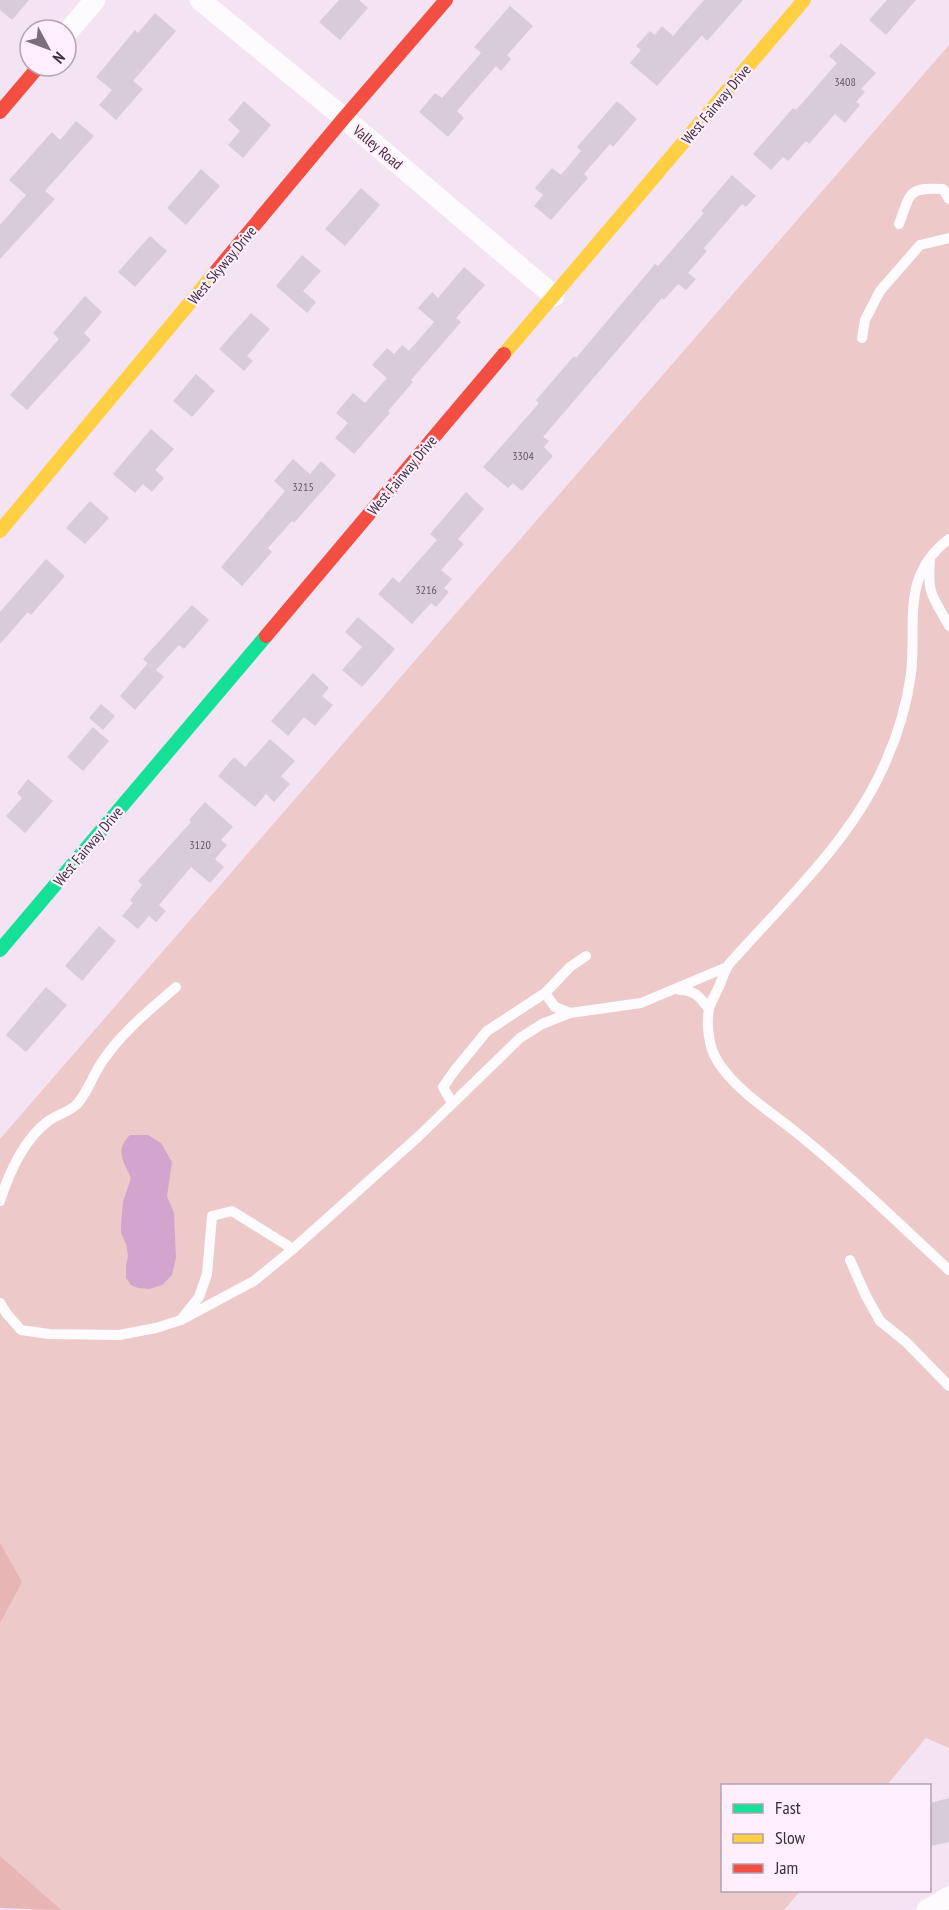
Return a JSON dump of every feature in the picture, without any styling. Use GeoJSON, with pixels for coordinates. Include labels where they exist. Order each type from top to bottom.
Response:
{"type":"FeatureCollection","features":[{"type":"Feature","properties":{"kind":"street"},"geometry":{"type":"LineString","coordinates":[[78,20],[95,0]]}},
{"type":"Feature","properties":{"kind":"street","name":"Valley Road"},"geometry":{"type":"LineString","coordinates":[[200,0],[344,118],[554,296]]}},
{"type":"Feature","properties":{"kind":"street","name":"West Skyway Drive"},"geometry":{"type":"LineString","coordinates":[[0,531],[344,118],[446,0]]}},
{"type":"Feature","properties":{"kind":"street","name":"West Fairway Drive"},"geometry":{"type":"LineString","coordinates":[[0,950],[804,0]]}},
{"type":"Feature","properties":{"kind":"street"},"geometry":{"type":"LineString","coordinates":[[0,112],[29,78]]}},
{"type":"Feature","properties":{"kind":"street"},"geometry":{"type":"LineString","coordinates":[[927,1910],[949,1897]]}},
{"type":"Feature","properties":{"kind":"lane"},"geometry":{"type":"LineString","coordinates":[[899,224],[910,195],[921,188],[943,189],[949,199]]}},
{"type":"Feature","properties":{"kind":"lane"},"geometry":{"type":"LineString","coordinates":[[862,338],[865,320],[880,291],[920,245],[949,238]]}},
{"type":"Feature","properties":{"kind":"lane"},"geometry":{"type":"LineString","coordinates":[[949,539],[939,547],[919,576],[915,589],[911,624],[911,673],[903,714],[886,762],[868,795],[838,840],[727,967],[709,1009],[709,1039],[717,1061],[738,1086],[804,1138],[949,1270]]}},
{"type":"Feature","properties":{"kind":"lane"},"geometry":{"type":"LineString","coordinates":[[930,560],[928,579],[931,596],[949,626]]}},
{"type":"Feature","properties":{"kind":"lane"},"geometry":{"type":"LineString","coordinates":[[452,1103],[443,1087],[487,1030],[545,993],[570,967],[586,956]]}},
{"type":"Feature","properties":{"kind":"lane"},"geometry":{"type":"LineString","coordinates":[[0,1303],[21,1329],[49,1334],[119,1335],[156,1328],[181,1320],[254,1281],[419,1136],[520,1038],[542,1024],[570,1012],[641,1003],[727,967]]}},
{"type":"Feature","properties":{"kind":"lane"},"geometry":{"type":"LineString","coordinates":[[0,1201],[15,1166],[38,1130],[50,1120],[72,1109],[81,1100],[104,1058],[140,1019],[176,987]]}},
{"type":"Feature","properties":{"kind":"lane"},"geometry":{"type":"LineString","coordinates":[[676,989],[689,990],[699,995],[709,1009]]}},
{"type":"Feature","properties":{"kind":"lane"},"geometry":{"type":"LineString","coordinates":[[545,993],[555,1007],[570,1012]]}},
{"type":"Feature","properties":{"kind":"lane"},"geometry":{"type":"LineString","coordinates":[[181,1320],[199,1297],[207,1274],[212,1216],[232,1211],[293,1248]]}},
{"type":"Feature","properties":{"kind":"lane"},"geometry":{"type":"LineString","coordinates":[[850,1260],[880,1321],[906,1342],[949,1386]]}},
{"type":"Feature","properties":{"kind":"shaded area"},"geometry":{"type":"Polygon","coordinates":[[[949,45],[949,1748],[926,1738],[888,1784],[721,1784],[721,1892],[799,1892],[784,1910],[32,1910],[0,1880],[0,1139],[949,45]]]}},
{"type":"Feature","properties":{"kind":"shaded area"},"geometry":{"type":"Polygon","coordinates":[[[130,1135],[148,1135],[161,1143],[172,1162],[167,1196],[174,1213],[176,1258],[172,1275],[162,1285],[149,1289],[131,1285],[126,1278],[128,1256],[121,1233],[121,1224],[123,1202],[131,1178],[121,1151],[130,1135]]]}},
{"type":"Feature","properties":{"kind":"shaded area"},"geometry":{"type":"Polygon","coordinates":[[[0,1543],[22,1582],[0,1623],[0,1543]]]}},
{"type":"Feature","properties":{"kind":"shaded area"},"geometry":{"type":"Polygon","coordinates":[[[0,1856],[61,1910],[0,1908],[0,1856]]]}},
{"type":"Feature","properties":{"kind":"building"},"geometry":{"type":"Polygon","coordinates":[[[0,0],[29,0],[12,20],[0,10],[0,0]]]}},
{"type":"Feature","properties":{"kind":"building"},"geometry":{"type":"Polygon","coordinates":[[[339,0],[359,0],[368,8],[340,40],[319,22],[339,0]]]}},
{"type":"Feature","properties":{"kind":"building"},"geometry":{"type":"Polygon","coordinates":[[[704,0],[743,0],[707,41],[702,35],[657,86],[630,63],[641,50],[636,46],[650,31],[655,35],[662,26],[673,36],[704,0]]]}},
{"type":"Feature","properties":{"kind":"building"},"geometry":{"type":"Polygon","coordinates":[[[887,0],[916,0],[886,35],[869,20],[887,0]]]}},
{"type":"Feature","properties":{"kind":"building"},"geometry":{"type":"Polygon","coordinates":[[[510,6],[533,26],[507,55],[511,59],[501,71],[496,66],[457,111],[464,118],[448,137],[419,112],[435,93],[442,98],[481,53],[474,47],[510,6]]]}},
{"type":"Feature","properties":{"kind":"building"},"geometry":{"type":"Polygon","coordinates":[[[155,13],[176,31],[133,81],[143,89],[116,120],[99,105],[112,90],[96,77],[135,30],[138,33],[155,13]]]}},
{"type":"Feature","properties":{"kind":"building"},"geometry":{"type":"Polygon","coordinates":[[[841,43],[876,73],[861,89],[865,92],[856,102],[860,105],[845,123],[835,114],[809,144],[806,141],[788,161],[783,157],[771,170],[753,154],[793,108],[796,110],[837,63],[829,56],[841,43]]]}},
{"type":"Feature","properties":{"kind":"building"},"geometry":{"type":"Polygon","coordinates":[[[244,101],[271,125],[243,158],[228,145],[240,131],[228,120],[244,101]]]}},
{"type":"Feature","properties":{"kind":"building"},"geometry":{"type":"Polygon","coordinates":[[[617,101],[637,119],[613,147],[610,144],[584,174],[588,178],[551,220],[534,206],[543,195],[535,188],[552,168],[561,175],[581,151],[577,147],[617,101]]]}},
{"type":"Feature","properties":{"kind":"building"},"geometry":{"type":"Polygon","coordinates":[[[76,121],[94,136],[45,191],[55,199],[0,259],[0,225],[26,195],[9,180],[52,132],[60,140],[76,121]]]}},
{"type":"Feature","properties":{"kind":"building"},"geometry":{"type":"Polygon","coordinates":[[[201,169],[220,186],[186,225],[167,208],[201,169]]]}},
{"type":"Feature","properties":{"kind":"building"},"geometry":{"type":"Polygon","coordinates":[[[732,175],[756,196],[746,207],[742,204],[704,248],[707,251],[688,273],[696,279],[686,290],[678,284],[664,300],[662,298],[543,437],[549,441],[544,447],[553,456],[522,491],[513,483],[508,488],[483,467],[539,403],[536,400],[574,356],[576,358],[655,264],[658,266],[704,213],[701,211],[732,175]]]}},
{"type":"Feature","properties":{"kind":"building"},"geometry":{"type":"Polygon","coordinates":[[[361,188],[380,205],[345,246],[325,229],[361,188]]]}},
{"type":"Feature","properties":{"kind":"building"},"geometry":{"type":"Polygon","coordinates":[[[150,236],[167,251],[135,287],[118,272],[150,236]]]}},
{"type":"Feature","properties":{"kind":"building"},"geometry":{"type":"Polygon","coordinates":[[[302,255],[321,271],[303,291],[316,302],[307,313],[276,286],[302,255]]]}},
{"type":"Feature","properties":{"kind":"building"},"geometry":{"type":"Polygon","coordinates":[[[464,267],[485,285],[456,318],[461,322],[411,380],[413,382],[388,411],[390,413],[354,454],[335,438],[348,423],[336,413],[353,393],[365,403],[387,378],[372,365],[387,348],[394,354],[402,345],[409,351],[434,322],[418,308],[432,292],[438,298],[464,267]]]}},
{"type":"Feature","properties":{"kind":"building"},"geometry":{"type":"Polygon","coordinates":[[[85,296],[102,312],[84,333],[91,340],[27,410],[10,395],[59,339],[53,333],[85,296]]]}},
{"type":"Feature","properties":{"kind":"building"},"geometry":{"type":"Polygon","coordinates":[[[251,313],[270,329],[247,356],[253,361],[244,371],[219,349],[251,313]]]}},
{"type":"Feature","properties":{"kind":"building"},"geometry":{"type":"Polygon","coordinates":[[[196,374],[215,391],[192,417],[173,401],[196,374]]]}},
{"type":"Feature","properties":{"kind":"building"},"geometry":{"type":"Polygon","coordinates":[[[151,429],[174,449],[155,470],[164,478],[152,492],[143,484],[135,493],[113,474],[151,429]]]}},
{"type":"Feature","properties":{"kind":"building"},"geometry":{"type":"Polygon","coordinates":[[[293,459],[310,474],[321,461],[336,475],[294,523],[292,521],[268,548],[272,552],[242,586],[221,567],[285,491],[274,481],[293,459]]]}},
{"type":"Feature","properties":{"kind":"building"},"geometry":{"type":"Polygon","coordinates":[[[466,492],[484,509],[458,539],[464,544],[441,570],[452,579],[444,588],[449,592],[436,607],[431,603],[412,624],[378,594],[393,577],[399,583],[437,540],[430,534],[466,492]]]}},
{"type":"Feature","properties":{"kind":"building"},"geometry":{"type":"Polygon","coordinates":[[[90,501],[109,518],[85,544],[66,528],[90,501]]]}},
{"type":"Feature","properties":{"kind":"building"},"geometry":{"type":"Polygon","coordinates":[[[46,559],[65,576],[31,615],[28,612],[0,644],[0,612],[46,559]]]}},
{"type":"Feature","properties":{"kind":"building"},"geometry":{"type":"Polygon","coordinates":[[[192,605],[209,620],[184,649],[179,645],[156,670],[164,677],[135,710],[120,696],[148,663],[143,659],[192,605]]]}},
{"type":"Feature","properties":{"kind":"building"},"geometry":{"type":"Polygon","coordinates":[[[358,617],[395,649],[362,687],[342,670],[362,647],[345,632],[358,617]]]}},
{"type":"Feature","properties":{"kind":"building"},"geometry":{"type":"Polygon","coordinates":[[[313,673],[329,688],[322,696],[333,705],[315,726],[304,717],[288,736],[271,721],[313,673]]]}},
{"type":"Feature","properties":{"kind":"building"},"geometry":{"type":"Polygon","coordinates":[[[101,704],[115,716],[103,730],[89,718],[101,704]]]}},
{"type":"Feature","properties":{"kind":"building"},"geometry":{"type":"Polygon","coordinates":[[[93,727],[109,741],[83,771],[67,757],[93,727]]]}},
{"type":"Feature","properties":{"kind":"building"},"geometry":{"type":"Polygon","coordinates":[[[270,739],[295,761],[281,776],[290,784],[274,802],[266,794],[255,807],[218,776],[234,757],[245,767],[270,739]]]}},
{"type":"Feature","properties":{"kind":"building"},"geometry":{"type":"Polygon","coordinates":[[[28,779],[53,801],[25,833],[6,816],[22,798],[17,793],[28,779]]]}},
{"type":"Feature","properties":{"kind":"building"},"geometry":{"type":"Polygon","coordinates":[[[205,802],[233,827],[221,840],[227,845],[215,859],[224,867],[210,883],[191,867],[159,905],[166,911],[156,922],[149,916],[138,929],[122,916],[133,903],[130,900],[142,885],[138,881],[191,822],[189,820],[205,802]]]}},
{"type":"Feature","properties":{"kind":"building"},"geometry":{"type":"Polygon","coordinates":[[[99,926],[116,941],[82,981],[65,966],[99,926]]]}},
{"type":"Feature","properties":{"kind":"building"},"geometry":{"type":"Polygon","coordinates":[[[46,987],[67,1005],[26,1052],[6,1035],[46,987]]]}},
{"type":"Feature","properties":{"kind":"building"},"geometry":{"type":"Polygon","coordinates":[[[949,1798],[949,1842],[931,1846],[931,1803],[949,1798]]]}},
{"type":"Feature","properties":{"kind":"traffic: fast"},"geometry":{"type":"LineString","coordinates":[[0,950],[266,636]]}},
{"type":"Feature","properties":{"kind":"traffic: slow"},"geometry":{"type":"LineString","coordinates":[[504,354],[804,0]]}},
{"type":"Feature","properties":{"kind":"traffic: slow"},"geometry":{"type":"LineString","coordinates":[[0,531],[217,270]]}},
{"type":"Feature","properties":{"kind":"traffic: jam"},"geometry":{"type":"LineString","coordinates":[[217,270],[446,0]]}},
{"type":"Feature","properties":{"kind":"traffic: jam"},"geometry":{"type":"LineString","coordinates":[[0,112],[29,78]]}},
{"type":"Feature","properties":{"kind":"traffic: jam"},"geometry":{"type":"LineString","coordinates":[[266,636],[504,354]]}}]}
